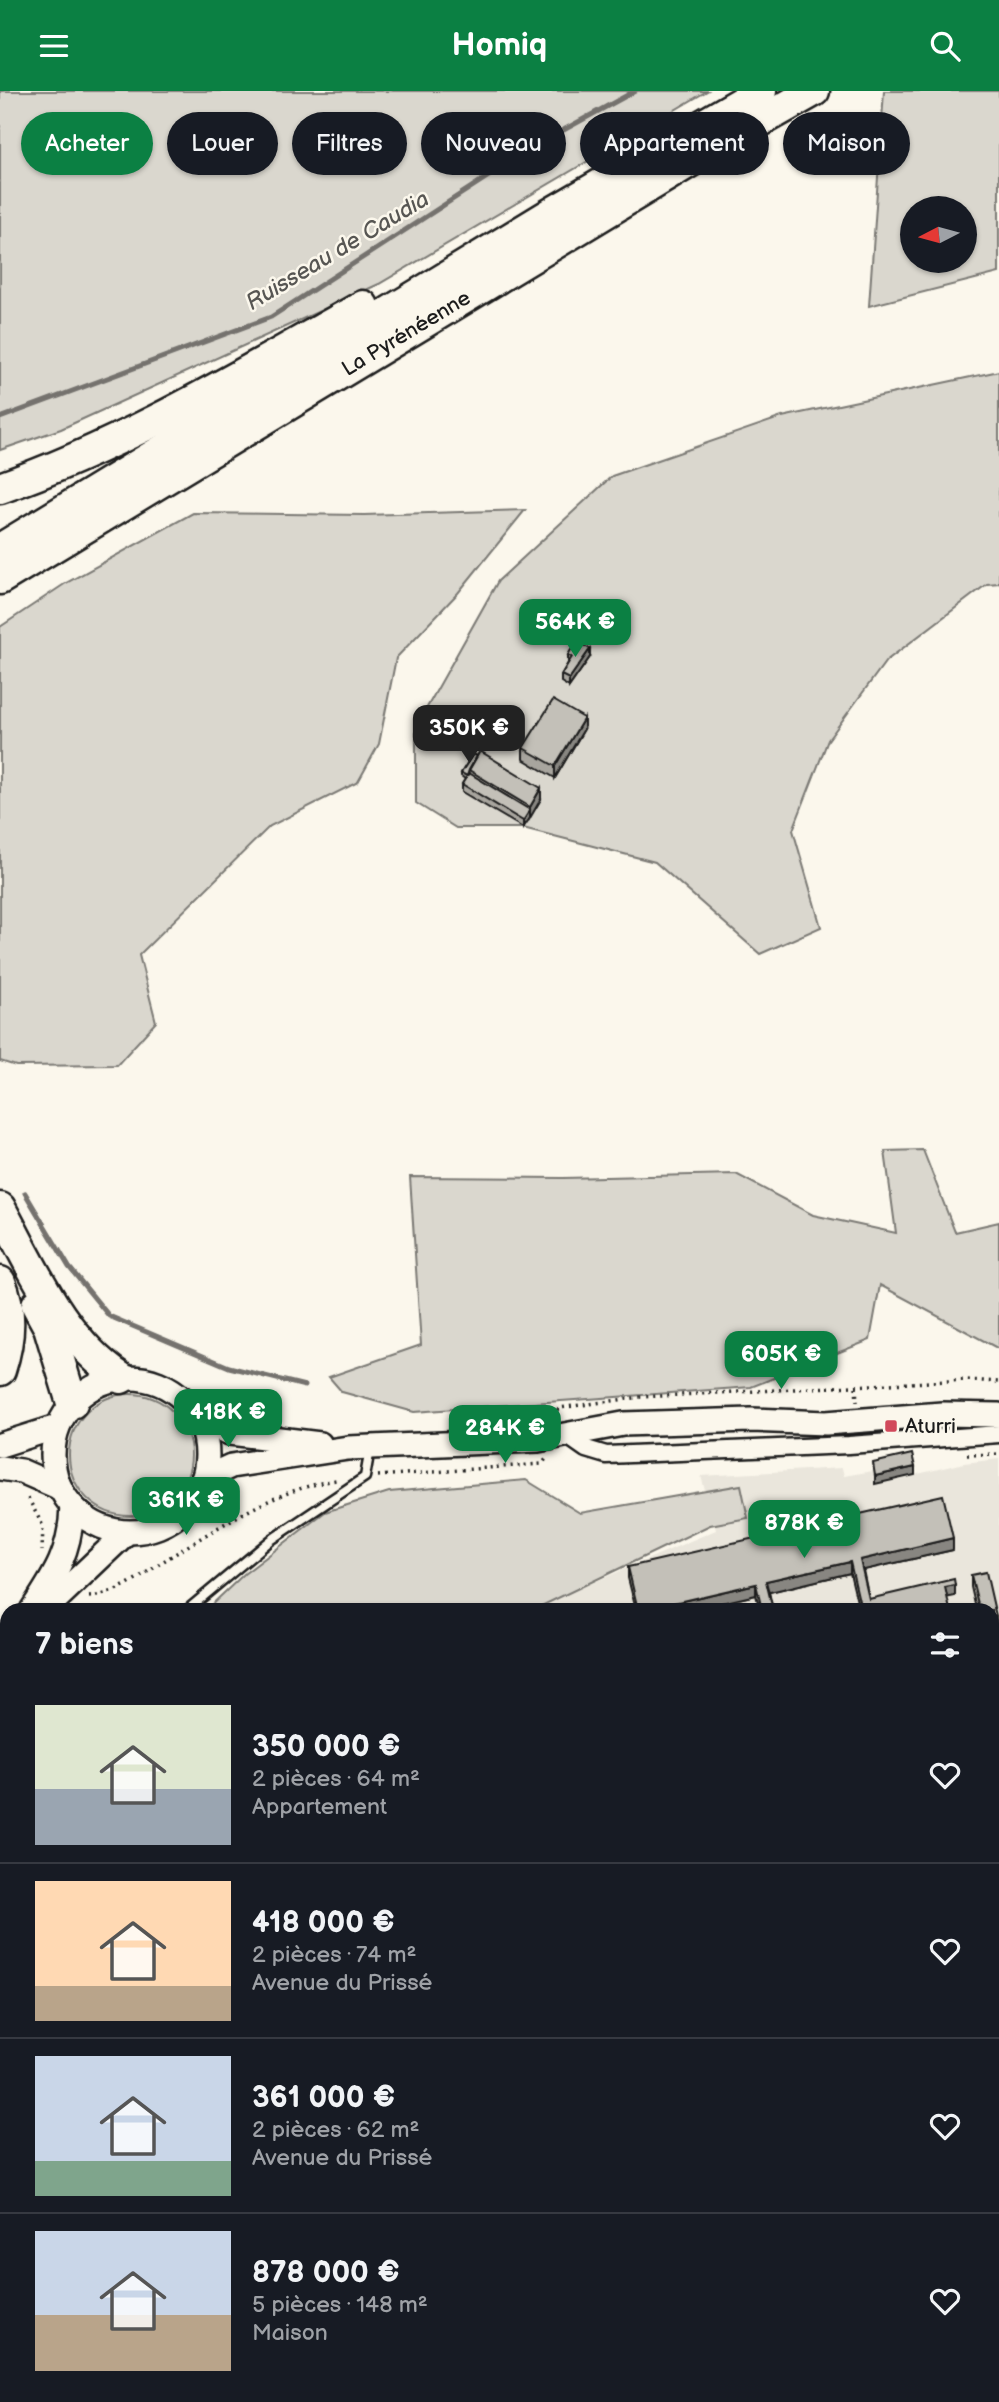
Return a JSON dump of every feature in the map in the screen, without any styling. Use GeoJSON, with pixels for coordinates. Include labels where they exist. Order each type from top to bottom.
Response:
{"type":"FeatureCollection","features":[{"type":"Feature","properties":{"kind":"highway","name":"La Pyrénéenne"},"geometry":{"type":"LineString","coordinates":[[0,549],[555,211],[761,91]]}},
{"type":"Feature","properties":{"kind":"highway","name":"La Pyrénéenne"},"geometry":{"type":"LineString","coordinates":[[0,579],[694,159],[814,91]]}},
{"type":"Feature","properties":{"kind":"highway"},"geometry":{"type":"LineString","coordinates":[[0,488],[51,470],[176,411],[479,240],[555,211]]}},
{"type":"Feature","properties":{"kind":"highway"},"geometry":{"type":"LineString","coordinates":[[0,599],[77,549],[112,511]]}},
{"type":"Feature","properties":{"kind":"highway"},"geometry":{"type":"LineString","coordinates":[[0,1208],[78,1342],[98,1363],[121,1378]]}},
{"type":"Feature","properties":{"kind":"highway"},"geometry":{"type":"LineString","coordinates":[[0,1237],[49,1327],[65,1415]]}},
{"type":"Feature","properties":{"kind":"highway"},"geometry":{"type":"LineString","coordinates":[[0,1282],[8,1300],[8,1339],[0,1370]]}},
{"type":"Feature","properties":{"kind":"main road"},"geometry":{"type":"LineString","coordinates":[[0,1445],[65,1415],[102,1382],[121,1378],[145,1379],[167,1387],[186,1402],[200,1422],[206,1450],[203,1479],[191,1502],[173,1519],[150,1529],[126,1533],[105,1528],[66,1497],[21,1471],[0,1468]]}},
{"type":"Feature","properties":{"kind":"main road"},"geometry":{"type":"LineString","coordinates":[[751,1420],[808,1409],[935,1399],[999,1399]]}},
{"type":"Feature","properties":{"kind":"main road"},"geometry":{"type":"LineString","coordinates":[[203,1479],[231,1466],[359,1447],[510,1443],[556,1429],[751,1420],[826,1423],[942,1414],[999,1415]]}},
{"type":"Feature","properties":{"kind":"main road"},"geometry":{"type":"LineString","coordinates":[[37,1603],[65,1556],[72,1527],[66,1497],[53,1458],[65,1415]]}},
{"type":"Feature","properties":{"kind":"main road"},"geometry":{"type":"LineString","coordinates":[[200,1422],[230,1433],[359,1447]]}},
{"type":"Feature","properties":{"kind":"main road"},"geometry":{"type":"LineString","coordinates":[[52,1603],[126,1533]]}},
{"type":"Feature","properties":{"kind":"street"},"geometry":{"type":"LineString","coordinates":[[556,1429],[586,1449],[606,1455],[664,1455],[999,1434]]}},
{"type":"Feature","properties":{"kind":"lane"},"geometry":{"type":"LineString","coordinates":[[195,1603],[271,1540],[365,1477],[359,1447]]}},
{"type":"Feature","properties":{"kind":"path"},"geometry":{"type":"LineString","coordinates":[[556,1429],[559,1408],[641,1397],[967,1380],[999,1382]]}},
{"type":"Feature","properties":{"kind":"path"},"geometry":{"type":"LineString","coordinates":[[967,1455],[999,1454]]}},
{"type":"Feature","properties":{"kind":"path"},"geometry":{"type":"LineString","coordinates":[[22,1491],[39,1513],[43,1526],[43,1561],[53,1578]]}},
{"type":"Feature","properties":{"kind":"shaded area"},"geometry":{"type":"Polygon","coordinates":[[[0,91],[707,91],[671,112],[580,112],[580,166],[566,174],[566,112],[421,112],[421,175],[564,175],[379,284],[61,429],[0,450],[0,91]]]}},
{"type":"Feature","properties":{"kind":"shaded area"},"geometry":{"type":"Polygon","coordinates":[[[884,91],[999,91],[999,273],[869,306],[878,175],[910,175],[910,112],[883,112],[884,91]]]}},
{"type":"Feature","properties":{"kind":"shaded area"},"geometry":{"type":"Polygon","coordinates":[[[999,371],[999,583],[987,584],[886,661],[828,740],[793,830],[821,927],[760,954],[655,862],[523,828],[456,828],[416,803],[416,727],[498,581],[612,476],[782,417],[999,371]]]}},
{"type":"Feature","properties":{"kind":"shaded area"},"geometry":{"type":"Polygon","coordinates":[[[525,510],[458,593],[396,658],[379,744],[358,782],[270,826],[139,955],[156,1022],[117,1065],[16,1066],[0,1061],[0,627],[66,583],[193,513],[364,515],[525,510]]]}},
{"type":"Feature","properties":{"kind":"shaded area"},"geometry":{"type":"Polygon","coordinates":[[[560,609],[583,621],[576,635],[552,624],[560,609]]]}},
{"type":"Feature","properties":{"kind":"shaded area"},"geometry":{"type":"Polygon","coordinates":[[[923,1150],[955,1232],[999,1222],[999,1349],[880,1285],[870,1340],[751,1387],[414,1412],[342,1392],[329,1377],[421,1345],[410,1177],[563,1178],[736,1174],[813,1215],[896,1233],[885,1151],[923,1150]]]}},
{"type":"Feature","properties":{"kind":"shaded area"},"geometry":{"type":"Polygon","coordinates":[[[130,1394],[153,1398],[173,1412],[187,1432],[191,1455],[187,1478],[173,1498],[153,1512],[130,1516],[107,1512],[87,1498],[73,1478],[69,1455],[73,1432],[87,1412],[107,1398],[130,1394]]]}},
{"type":"Feature","properties":{"kind":"shaded area"},"geometry":{"type":"Polygon","coordinates":[[[999,1459],[999,1603],[545,1603],[716,1530],[701,1476],[842,1468],[844,1476],[873,1471],[876,1484],[964,1463],[999,1459]]]}},
{"type":"Feature","properties":{"kind":"shaded area"},"geometry":{"type":"Polygon","coordinates":[[[526,1480],[580,1513],[741,1485],[748,1518],[710,1525],[548,1603],[213,1603],[244,1574],[325,1512],[389,1492],[526,1480]]]}},
{"type":"Feature","properties":{"kind":"building"},"geometry":{"type":"Polygon","coordinates":[[[576,641],[590,649],[569,679],[561,675],[572,657],[568,655],[576,641]]]}},
{"type":"Feature","properties":{"kind":"building"},"geometry":{"type":"Polygon","coordinates":[[[553,700],[584,718],[555,766],[523,748],[553,700]]]}},
{"type":"Feature","properties":{"kind":"building"},"geometry":{"type":"Polygon","coordinates":[[[480,751],[541,788],[530,807],[469,770],[480,751]]]}},
{"type":"Feature","properties":{"kind":"building"},"geometry":{"type":"Polygon","coordinates":[[[473,754],[477,756],[467,776],[461,773],[473,754]]]}},
{"type":"Feature","properties":{"kind":"building"},"geometry":{"type":"Polygon","coordinates":[[[469,773],[530,810],[523,821],[462,784],[469,773]]]}},
{"type":"Feature","properties":{"kind":"building"},"geometry":{"type":"Polygon","coordinates":[[[912,1454],[915,1467],[875,1476],[873,1463],[912,1454]]]}},
{"type":"Feature","properties":{"kind":"building"},"geometry":{"type":"Polygon","coordinates":[[[943,1495],[953,1538],[860,1560],[869,1599],[954,1579],[955,1585],[945,1587],[948,1603],[851,1603],[859,1601],[850,1562],[766,1581],[771,1603],[760,1603],[756,1584],[673,1603],[636,1603],[628,1567],[943,1495]]]}},
{"type":"Feature","properties":{"kind":"building"},"geometry":{"type":"Polygon","coordinates":[[[986,1572],[993,1603],[978,1603],[971,1575],[986,1572]]]}},
{"type":"Feature","properties":{"kind":"waterway","name":"Ruisseau de Caudia"},"geometry":{"type":"LineString","coordinates":[[0,418],[271,317],[538,144],[635,91]]}},
{"type":"Feature","properties":{"kind":"waterway"},"geometry":{"type":"LineString","coordinates":[[25,1193],[69,1267],[109,1316],[229,1367],[305,1386]]}},
{"type":"Feature","properties":{"kind":"place","name":"Aturri"},"geometry":{"type":"Point","coordinates":[891,1426]}}]}
